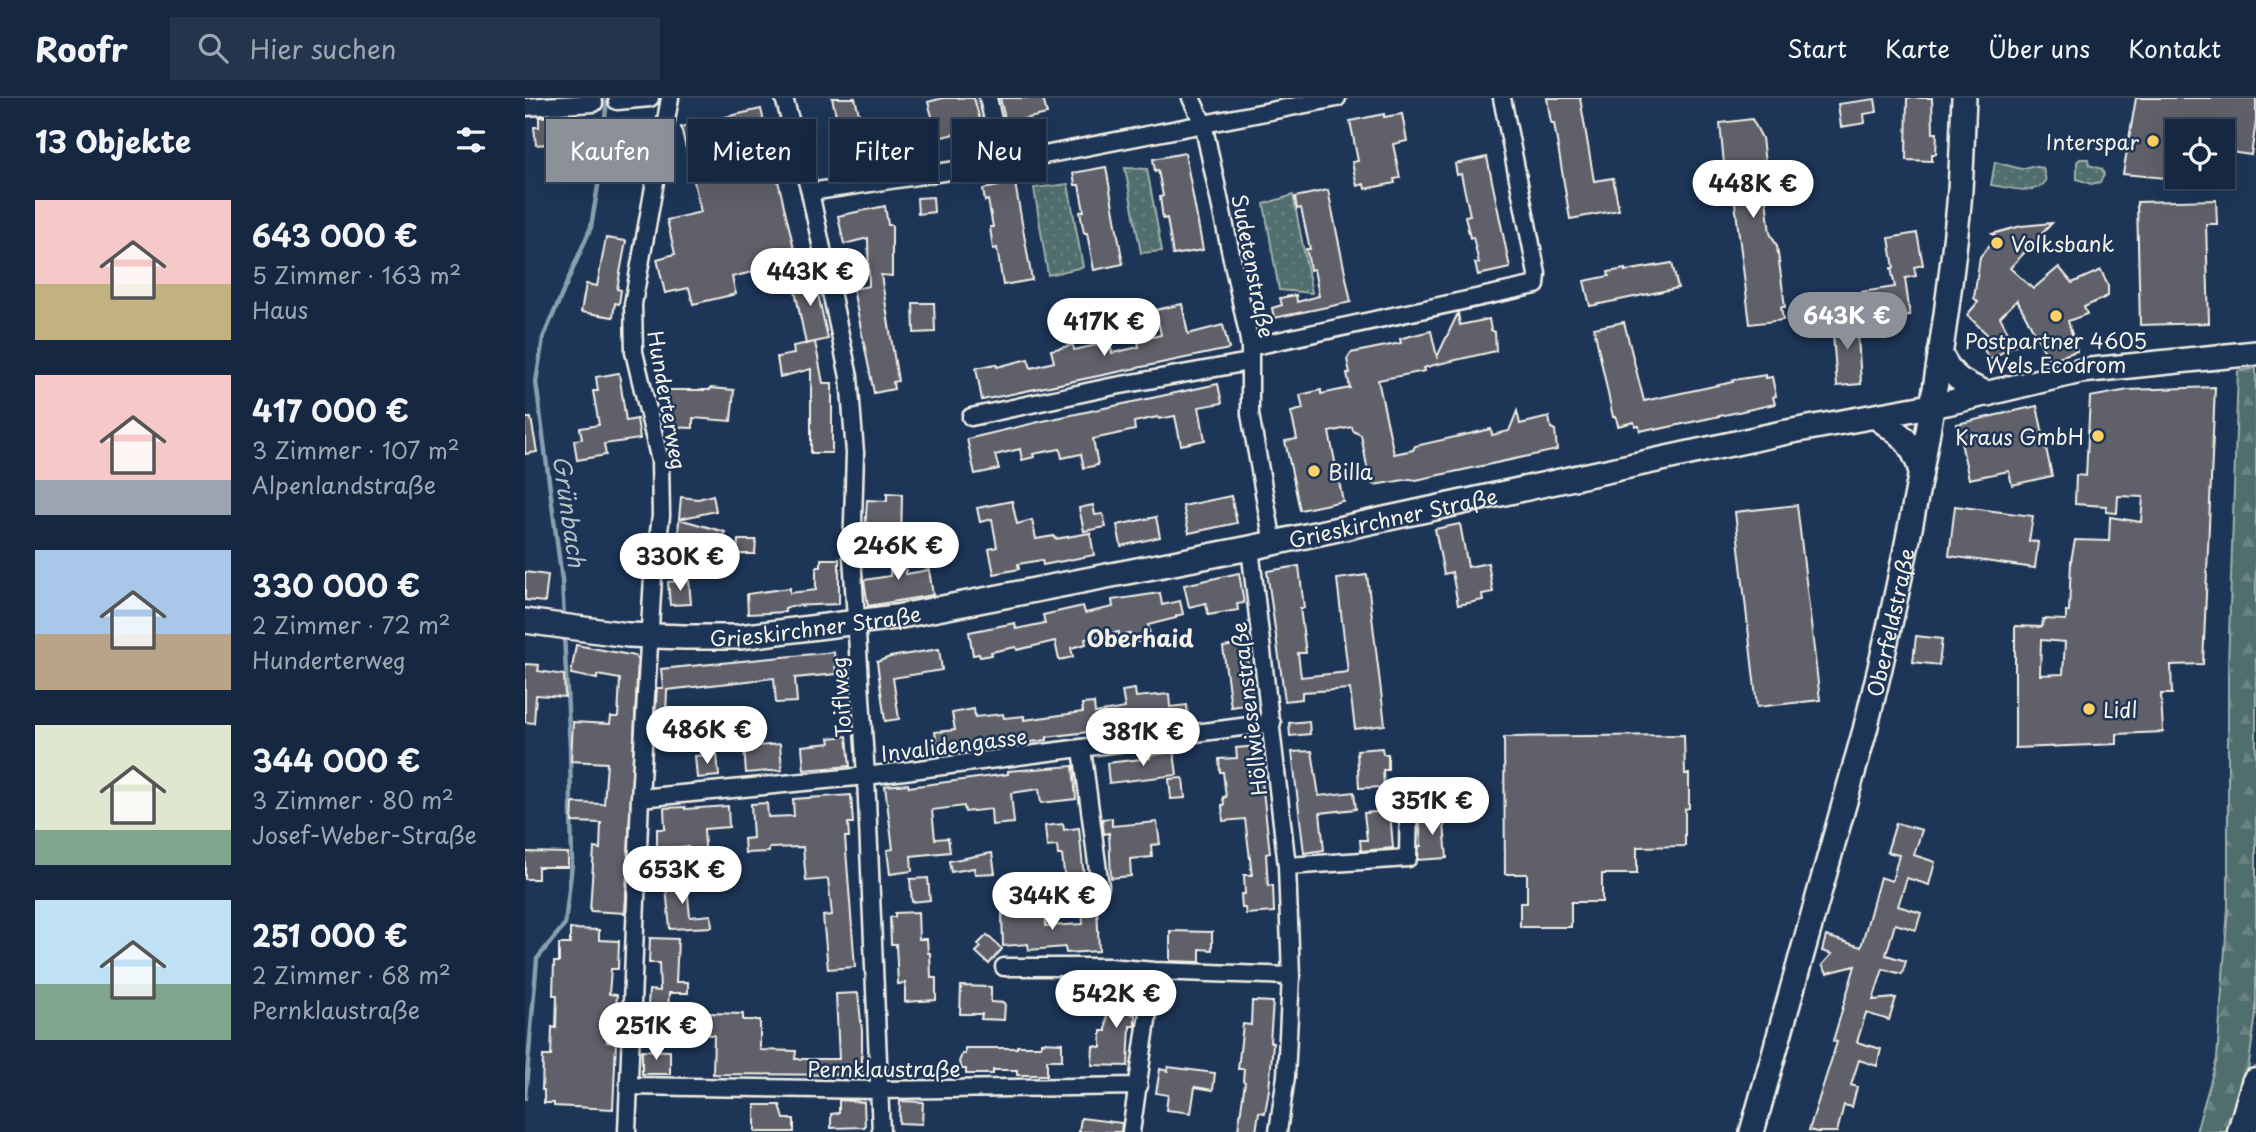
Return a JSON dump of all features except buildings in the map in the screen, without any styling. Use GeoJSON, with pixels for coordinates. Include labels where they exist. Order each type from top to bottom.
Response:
{"type":"FeatureCollection","features":[{"type":"Feature","properties":{"kind":"highway"},"geometry":{"type":"LineString","coordinates":[[2242,1132],[2256,1083]]}},
{"type":"Feature","properties":{"kind":"main road","name":"Oberfeldstraße"},"geometry":{"type":"LineString","coordinates":[[1752,1132],[1881,668],[1933,406],[1958,214],[1964,98]]}},
{"type":"Feature","properties":{"kind":"main road"},"geometry":{"type":"LineString","coordinates":[[1940,353],[1945,366],[1959,381],[1988,394]]}},
{"type":"Feature","properties":{"kind":"main road","name":"Grieskirchner Straße"},"geometry":{"type":"LineString","coordinates":[[525,621],[650,636],[739,637],[896,617],[1249,548],[1787,432],[1933,406],[2081,371],[2256,353]]}},
{"type":"Feature","properties":{"kind":"main road"},"geometry":{"type":"LineString","coordinates":[[1876,417],[1907,440],[1916,453],[1921,472]]}},
{"type":"Feature","properties":{"kind":"street"},"geometry":{"type":"LineString","coordinates":[[617,101],[650,98]]}},
{"type":"Feature","properties":{"kind":"street","name":"Hunderterweg"},"geometry":{"type":"LineString","coordinates":[[627,1132],[640,798],[653,577],[661,516],[660,461],[634,352],[633,304],[670,98]]}},
{"type":"Feature","properties":{"kind":"street","name":"Toiflweg"},"geometry":{"type":"LineString","coordinates":[[784,98],[810,192],[849,377],[855,453],[852,556],[866,776],[881,1132]]}},
{"type":"Feature","properties":{"kind":"street"},"geometry":{"type":"LineString","coordinates":[[988,98],[993,119]]}},
{"type":"Feature","properties":{"kind":"street","name":"Sudetenstraße"},"geometry":{"type":"LineString","coordinates":[[1191,98],[1203,123],[1250,354],[1249,414],[1273,543]]}},
{"type":"Feature","properties":{"kind":"street"},"geometry":{"type":"LineString","coordinates":[[1046,154],[1337,98]]}},
{"type":"Feature","properties":{"kind":"street"},"geometry":{"type":"LineString","coordinates":[[971,417],[1110,387],[1537,285],[1538,274],[1502,98]]}},
{"type":"Feature","properties":{"kind":"street"},"geometry":{"type":"LineString","coordinates":[[525,107],[594,103]]}},
{"type":"Feature","properties":{"kind":"street"},"geometry":{"type":"LineString","coordinates":[[810,192],[952,171]]}},
{"type":"Feature","properties":{"kind":"street","name":"Höllwiesenstraße"},"geometry":{"type":"LineString","coordinates":[[1249,548],[1287,866],[1291,976],[1286,1076],[1278,1132]]}},
{"type":"Feature","properties":{"kind":"street","name":"Invalidengasse"},"geometry":{"type":"LineString","coordinates":[[640,798],[866,776],[1272,723]]}},
{"type":"Feature","properties":{"kind":"street"},"geometry":{"type":"LineString","coordinates":[[1082,749],[1100,886]]}},
{"type":"Feature","properties":{"kind":"street"},"geometry":{"type":"LineString","coordinates":[[1287,866],[1408,858],[1409,787]]}},
{"type":"Feature","properties":{"kind":"street"},"geometry":{"type":"LineString","coordinates":[[1005,967],[1109,967],[1291,976]]}},
{"type":"Feature","properties":{"kind":"street"},"geometry":{"type":"LineString","coordinates":[[1131,1132],[1154,971]]}},
{"type":"Feature","properties":{"kind":"street","name":"Pernklaustraße"},"geometry":{"type":"LineString","coordinates":[[629,1086],[880,1090],[1139,1086]]}},
{"type":"Feature","properties":{"kind":"green space"},"geometry":{"type":"Polygon","coordinates":[[[2080,159],[2088,159],[2089,165],[2102,169],[2104,175],[2100,182],[2091,184],[2077,179],[2077,162],[2080,159]]]}},
{"type":"Feature","properties":{"kind":"green space"},"geometry":{"type":"Polygon","coordinates":[[[1995,162],[2021,169],[2031,166],[2043,168],[2046,181],[2035,189],[2028,190],[1991,185],[1995,162]]]}},
{"type":"Feature","properties":{"kind":"green space"},"geometry":{"type":"Polygon","coordinates":[[[1125,168],[1147,169],[1162,251],[1141,253],[1125,168]]]}},
{"type":"Feature","properties":{"kind":"green space"},"geometry":{"type":"Polygon","coordinates":[[[1068,184],[1083,267],[1048,275],[1034,188],[1068,184]]]}},
{"type":"Feature","properties":{"kind":"green space"},"geometry":{"type":"Polygon","coordinates":[[[1293,195],[1312,293],[1279,290],[1264,204],[1293,195]]]}},
{"type":"Feature","properties":{"kind":"green space"},"geometry":{"type":"Polygon","coordinates":[[[2256,368],[2256,1014],[2247,1077],[2231,1132],[2196,1132],[2217,1059],[2228,908],[2228,666],[2238,371],[2256,368]]]}},
{"type":"Feature","properties":{"kind":"waterway","name":"Grünbach"},"geometry":{"type":"LineString","coordinates":[[564,619],[562,580],[536,382],[543,338],[591,227],[599,180],[607,98]]}},
{"type":"Feature","properties":{"kind":"waterway","name":"Grünbach"},"geometry":{"type":"LineString","coordinates":[[525,1098],[537,959],[565,924],[572,864],[564,635]]}},
{"type":"Feature","properties":{"kind":"place","name":"Interspar"},"geometry":{"type":"Point","coordinates":[2153,141]}},
{"type":"Feature","properties":{"kind":"place","name":"Volksbank"},"geometry":{"type":"Point","coordinates":[1997,243]}},
{"type":"Feature","properties":{"kind":"place","name":"Postpartner 4605 Wels Ecodrom"},"geometry":{"type":"Point","coordinates":[2056,316]}},
{"type":"Feature","properties":{"kind":"place","name":"Kraus GmbH"},"geometry":{"type":"Point","coordinates":[2098,436]}},
{"type":"Feature","properties":{"kind":"place","name":"Billa"},"geometry":{"type":"Point","coordinates":[1314,471]}},
{"type":"Feature","properties":{"kind":"place","name":"Lidl"},"geometry":{"type":"Point","coordinates":[2089,709]}},
{"type":"Feature","properties":{"kind":"district","name":"Oberhaid"},"geometry":{"type":"Point","coordinates":[1140,637]}}]}
